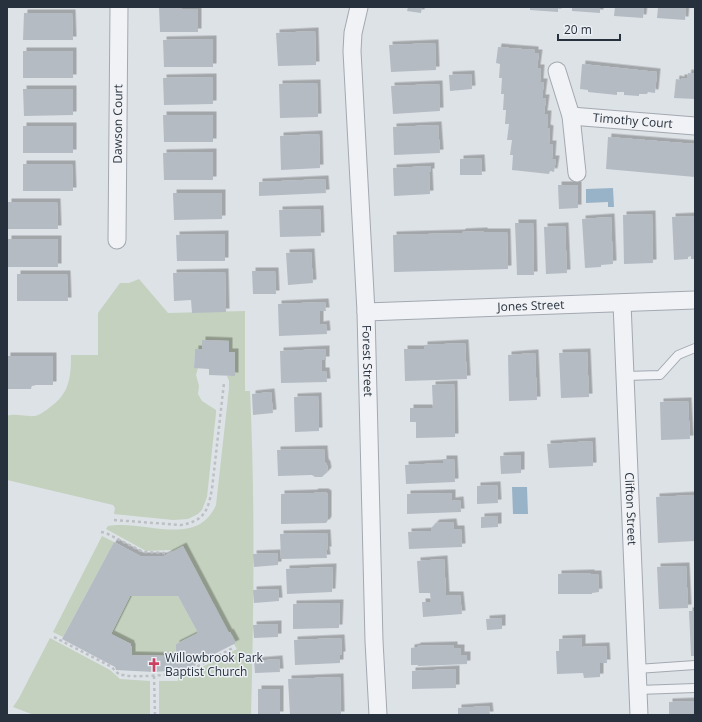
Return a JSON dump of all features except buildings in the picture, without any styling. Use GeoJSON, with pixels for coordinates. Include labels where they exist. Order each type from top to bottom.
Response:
{"type":"FeatureCollection","features":[{"type":"Feature","properties":{"kind":"street","name":"Dawson Court"},"geometry":{"type":"LineString","coordinates":[[117,240],[119,7]]}},
{"type":"Feature","properties":{"kind":"street","name":"Forest Street"},"geometry":{"type":"LineString","coordinates":[[359,7],[353,33],[352,51],[366,312],[374,641],[378,715]]}},
{"type":"Feature","properties":{"kind":"street"},"geometry":{"type":"LineString","coordinates":[[557,71],[571,116],[576,173]]}},
{"type":"Feature","properties":{"kind":"street","name":"Timothy Court"},"geometry":{"type":"LineString","coordinates":[[571,116],[695,126]]}},
{"type":"Feature","properties":{"kind":"street","name":"Jones Street"},"geometry":{"type":"LineString","coordinates":[[366,312],[695,300]]}},
{"type":"Feature","properties":{"kind":"street","name":"Clifton Street"},"geometry":{"type":"LineString","coordinates":[[622,303],[639,715]]}},
{"type":"Feature","properties":{"kind":"lane"},"geometry":{"type":"LineString","coordinates":[[625,376],[660,375],[678,354],[695,348]]}},
{"type":"Feature","properties":{"kind":"lane"},"geometry":{"type":"LineString","coordinates":[[637,669],[695,665]]}},
{"type":"Feature","properties":{"kind":"lane"},"geometry":{"type":"LineString","coordinates":[[638,690],[695,688]]}},
{"type":"Feature","properties":{"kind":"path"},"geometry":{"type":"LineString","coordinates":[[114,520],[181,525],[189,524],[198,520],[205,513],[212,490],[224,383]]}},
{"type":"Feature","properties":{"kind":"path"},"geometry":{"type":"LineString","coordinates":[[101,532],[106,533],[142,552],[165,553]]}},
{"type":"Feature","properties":{"kind":"path"},"geometry":{"type":"LineString","coordinates":[[54,637],[112,667],[119,674],[154,676],[191,672],[196,667],[233,648]]}},
{"type":"Feature","properties":{"kind":"path"},"geometry":{"type":"LineString","coordinates":[[154,676],[155,715]]}},
{"type":"Feature","properties":{"kind":"green space"},"geometry":{"type":"Polygon","coordinates":[[[139,279],[168,313],[245,311],[245,391],[250,391],[252,432],[253,594],[251,715],[159,715],[159,681],[178,681],[178,675],[195,674],[200,668],[237,649],[234,644],[236,643],[230,632],[229,633],[171,550],[146,551],[106,529],[108,526],[122,525],[183,529],[196,526],[207,518],[216,505],[229,388],[227,376],[235,375],[235,353],[229,352],[229,341],[202,340],[202,349],[195,349],[194,368],[198,368],[196,375],[199,386],[198,394],[202,401],[216,410],[207,497],[202,510],[198,514],[188,519],[173,520],[114,514],[115,508],[113,505],[7,480],[7,416],[37,415],[44,412],[56,403],[68,385],[71,355],[98,355],[98,313],[120,283],[129,283],[139,279]]]}},
{"type":"Feature","properties":{"kind":"green space"},"geometry":{"type":"Polygon","coordinates":[[[102,536],[114,542],[63,637],[53,632],[102,536]]]}},
{"type":"Feature","properties":{"kind":"green space"},"geometry":{"type":"Polygon","coordinates":[[[130,596],[178,596],[198,633],[176,644],[176,656],[132,655],[131,644],[111,634],[130,596]]]}},
{"type":"Feature","properties":{"kind":"green space"},"geometry":{"type":"Polygon","coordinates":[[[50,638],[110,670],[120,679],[150,681],[150,715],[34,715],[13,707],[50,638]]]}},
{"type":"Feature","properties":{"kind":"water"},"geometry":{"type":"Polygon","coordinates":[[[613,188],[614,207],[608,207],[608,202],[586,203],[586,189],[613,188]]]}},
{"type":"Feature","properties":{"kind":"water"},"geometry":{"type":"Polygon","coordinates":[[[512,487],[527,487],[528,514],[513,514],[512,487]]]}},
{"type":"Feature","properties":{"kind":"place","name":"Willowbrook Park Baptist Church"},"geometry":{"type":"Point","coordinates":[154,665]}}]}
